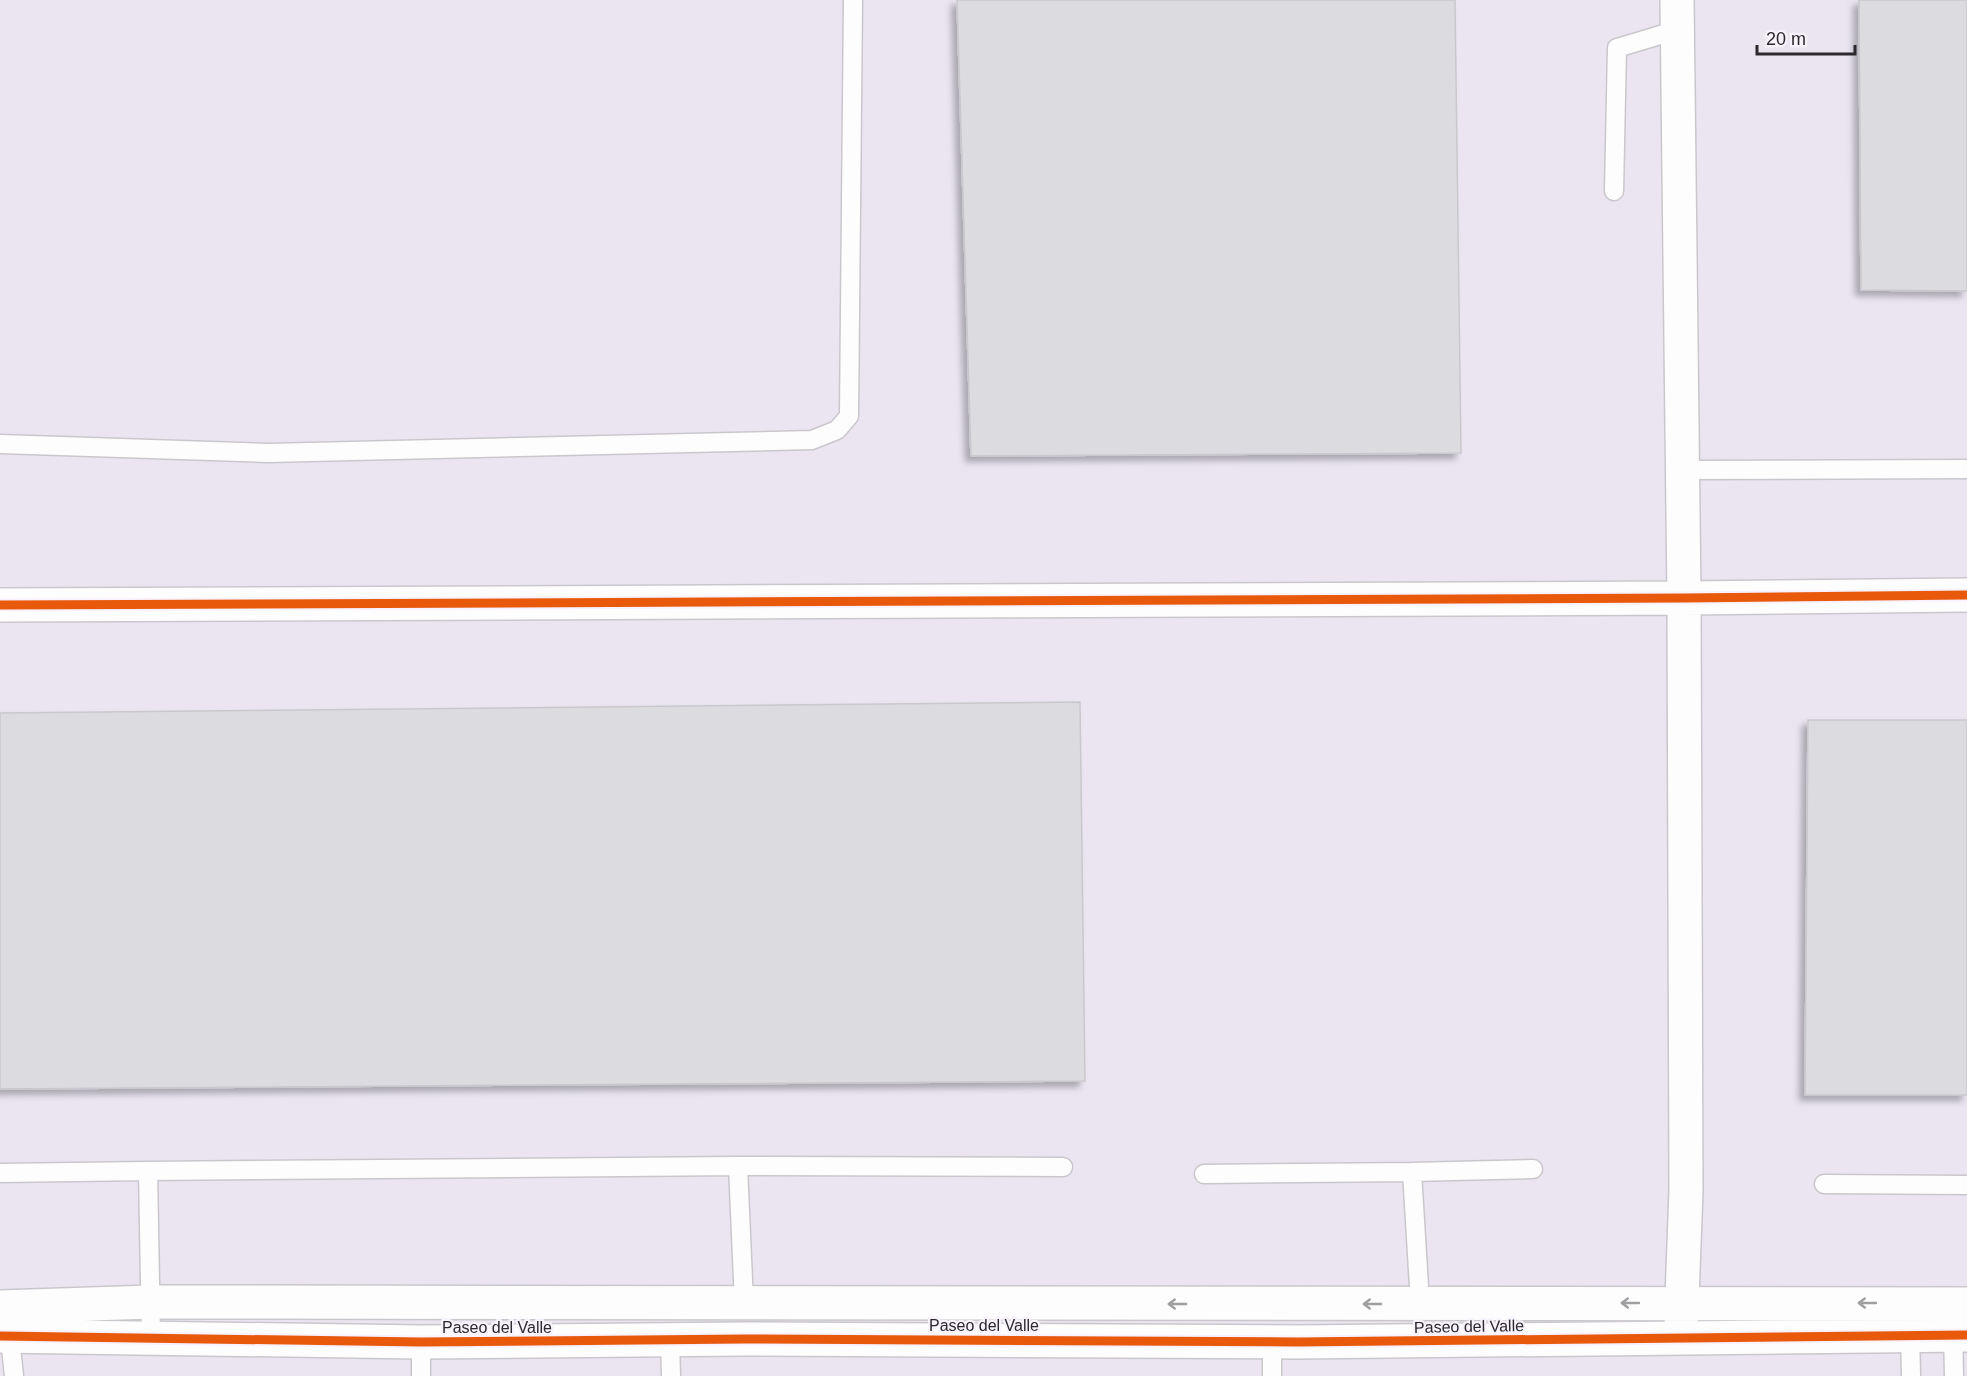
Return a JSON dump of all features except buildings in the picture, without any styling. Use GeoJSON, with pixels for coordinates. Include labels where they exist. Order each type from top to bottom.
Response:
{"type":"FeatureCollection","features":[{"type":"Feature","properties":{"kind":"street"},"geometry":{"type":"LineString","coordinates":[[1677,15],[1684,598],[1686,1191],[1681,1339]]}},
{"type":"Feature","properties":{"kind":"street"},"geometry":{"type":"LineString","coordinates":[[0,605],[1967,595]]}},
{"type":"Feature","properties":{"kind":"street","name":"Paseo del Valle"},"geometry":{"type":"LineString","coordinates":[[4,1321],[151,1302],[1910,1304],[1960,1319]]}},
{"type":"Feature","properties":{"kind":"street","name":"Paseo del Valle"},"geometry":{"type":"LineString","coordinates":[[4,1321],[151,1337],[421,1342],[670,1340],[1272,1342],[1911,1336],[1960,1319]]}},
{"type":"Feature","properties":{"kind":"lane"},"geometry":{"type":"LineString","coordinates":[[0,444],[268,453],[812,440],[837,430],[849,416],[853,0]]}},
{"type":"Feature","properties":{"kind":"lane"},"geometry":{"type":"LineString","coordinates":[[1614,191],[1617,48],[1677,15]]}},
{"type":"Feature","properties":{"kind":"lane"},"geometry":{"type":"LineString","coordinates":[[1682,470],[1967,469]]}},
{"type":"Feature","properties":{"kind":"lane"},"geometry":{"type":"LineString","coordinates":[[738,1166],[744,1303]]}},
{"type":"Feature","properties":{"kind":"lane"},"geometry":{"type":"LineString","coordinates":[[0,1173],[738,1166],[1063,1167]]}},
{"type":"Feature","properties":{"kind":"lane"},"geometry":{"type":"LineString","coordinates":[[1204,1174],[1533,1169]]}},
{"type":"Feature","properties":{"kind":"lane"},"geometry":{"type":"LineString","coordinates":[[148,1171],[151,1337]]}},
{"type":"Feature","properties":{"kind":"lane"},"geometry":{"type":"LineString","coordinates":[[1412,1172],[1420,1303]]}},
{"type":"Feature","properties":{"kind":"lane"},"geometry":{"type":"LineString","coordinates":[[1824,1184],[1967,1185]]}},
{"type":"Feature","properties":{"kind":"lane"},"geometry":{"type":"LineString","coordinates":[[1910,1304],[1911,1376]]}},
{"type":"Feature","properties":{"kind":"lane"},"geometry":{"type":"LineString","coordinates":[[1954,1376],[1960,1319]]}},
{"type":"Feature","properties":{"kind":"lane"},"geometry":{"type":"LineString","coordinates":[[4,1321],[14,1376]]}},
{"type":"Feature","properties":{"kind":"lane"},"geometry":{"type":"LineString","coordinates":[[670,1340],[671,1376]]}},
{"type":"Feature","properties":{"kind":"lane"},"geometry":{"type":"LineString","coordinates":[[421,1342],[421,1376]]}},
{"type":"Feature","properties":{"kind":"lane"},"geometry":{"type":"LineString","coordinates":[[1272,1342],[1272,1376]]}},
{"type":"Feature","properties":{"kind":"shaded area"},"geometry":{"type":"Polygon","coordinates":[[[0,0],[1967,0],[1967,1376],[0,1376],[0,0]]]}},
{"type":"Feature","properties":{"kind":"cycle path"},"geometry":{"type":"LineString","coordinates":[[0,605],[1967,595]]}},
{"type":"Feature","properties":{"kind":"cycle path"},"geometry":{"type":"LineString","coordinates":[[0,1336],[421,1342],[745,1339],[1298,1342],[1967,1335]]}}]}
